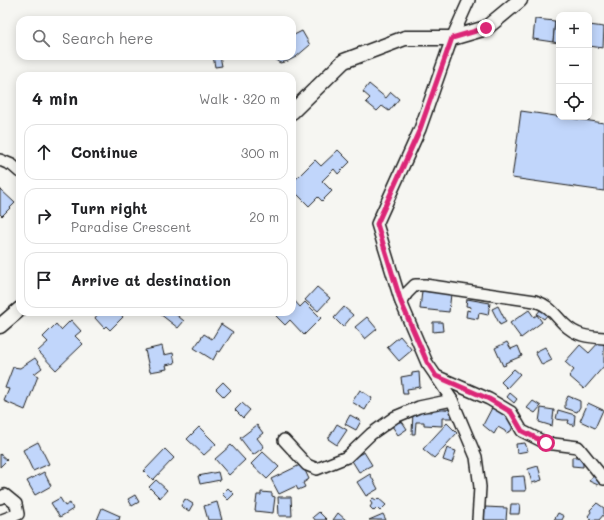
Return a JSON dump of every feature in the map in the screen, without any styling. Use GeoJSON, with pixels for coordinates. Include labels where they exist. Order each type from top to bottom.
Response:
{"type":"FeatureCollection","features":[{"type":"Feature","properties":{"kind":"street"},"geometry":{"type":"LineString","coordinates":[[469,0],[452,38],[420,129],[377,224],[401,302],[427,362],[452,400],[476,457],[480,487],[478,520]]}},
{"type":"Feature","properties":{"kind":"street"},"geometry":{"type":"LineString","coordinates":[[296,108],[344,62],[404,38],[452,38],[486,28],[520,0]]}},
{"type":"Feature","properties":{"kind":"street"},"geometry":{"type":"LineString","coordinates":[[0,160],[12,165],[16,168]]}},
{"type":"Feature","properties":{"kind":"street"},"geometry":{"type":"LineString","coordinates":[[401,302],[415,285],[426,285],[535,300],[545,304],[564,324],[575,332],[587,337],[604,338]]}},
{"type":"Feature","properties":{"kind":"street"},"geometry":{"type":"LineString","coordinates":[[0,326],[16,312]]}},
{"type":"Feature","properties":{"kind":"street"},"geometry":{"type":"LineString","coordinates":[[436,376],[489,399],[511,412],[522,431],[546,443],[578,447],[604,479]]}},
{"type":"Feature","properties":{"kind":"street"},"geometry":{"type":"LineString","coordinates":[[284,440],[307,465],[317,469],[347,457],[371,434],[395,417],[419,406],[452,400]]}},
{"type":"Feature","properties":{"kind":"street"},"geometry":{"type":"LineString","coordinates":[[0,498],[5,495],[16,504],[18,514],[2,520]]}},
{"type":"Feature","properties":{"kind":"building"},"geometry":{"type":"Polygon","coordinates":[[[535,19],[555,21],[553,42],[533,39],[535,19]]]}},
{"type":"Feature","properties":{"kind":"building"},"geometry":{"type":"Polygon","coordinates":[[[555,21],[556,42],[553,42],[555,21]]]}},
{"type":"Feature","properties":{"kind":"building"},"geometry":{"type":"Polygon","coordinates":[[[592,25],[604,27],[603,48],[592,46],[592,25]]]}},
{"type":"Feature","properties":{"kind":"building"},"geometry":{"type":"Polygon","coordinates":[[[302,31],[310,45],[296,57],[296,34],[302,31]]]}},
{"type":"Feature","properties":{"kind":"building"},"geometry":{"type":"Polygon","coordinates":[[[214,60],[221,60],[222,66],[215,67],[214,60]]]}},
{"type":"Feature","properties":{"kind":"building"},"geometry":{"type":"Polygon","coordinates":[[[275,60],[290,60],[288,61],[280,63],[275,60]]]}},
{"type":"Feature","properties":{"kind":"building"},"geometry":{"type":"Polygon","coordinates":[[[369,84],[386,98],[391,92],[399,99],[389,111],[382,106],[377,111],[366,102],[370,98],[363,92],[369,84]]]}},
{"type":"Feature","properties":{"kind":"building"},"geometry":{"type":"Polygon","coordinates":[[[521,111],[556,116],[556,120],[583,120],[604,123],[604,191],[512,178],[521,111]]]}},
{"type":"Feature","properties":{"kind":"building"},"geometry":{"type":"Polygon","coordinates":[[[338,150],[350,162],[338,174],[334,169],[322,181],[332,191],[322,201],[318,197],[309,206],[296,193],[296,179],[315,160],[321,166],[338,150]]]}},
{"type":"Feature","properties":{"kind":"building"},"geometry":{"type":"Polygon","coordinates":[[[0,189],[15,203],[2,216],[0,214],[0,189]]]}},
{"type":"Feature","properties":{"kind":"building"},"geometry":{"type":"Polygon","coordinates":[[[317,287],[330,298],[318,311],[305,300],[317,287]]]}},
{"type":"Feature","properties":{"kind":"building"},"geometry":{"type":"Polygon","coordinates":[[[422,291],[451,294],[449,312],[420,309],[422,291]]]}},
{"type":"Feature","properties":{"kind":"building"},"geometry":{"type":"Polygon","coordinates":[[[467,299],[490,303],[488,315],[479,313],[478,319],[466,317],[467,310],[470,311],[471,307],[466,306],[467,299]]]}},
{"type":"Feature","properties":{"kind":"building"},"geometry":{"type":"Polygon","coordinates":[[[296,302],[300,307],[305,302],[321,318],[304,335],[290,320],[285,325],[276,316],[296,316],[296,302]]]}},
{"type":"Feature","properties":{"kind":"building"},"geometry":{"type":"Polygon","coordinates":[[[498,306],[506,322],[500,325],[492,309],[498,306]]]}},
{"type":"Feature","properties":{"kind":"building"},"geometry":{"type":"Polygon","coordinates":[[[344,307],[353,315],[343,327],[334,318],[344,307]]]}},
{"type":"Feature","properties":{"kind":"building"},"geometry":{"type":"Polygon","coordinates":[[[541,309],[548,314],[544,319],[537,314],[541,309]]]}},
{"type":"Feature","properties":{"kind":"building"},"geometry":{"type":"Polygon","coordinates":[[[529,310],[534,317],[537,315],[542,322],[521,338],[510,323],[529,310]]]}},
{"type":"Feature","properties":{"kind":"building"},"geometry":{"type":"Polygon","coordinates":[[[96,316],[123,317],[110,330],[106,326],[104,328],[95,318],[96,316]]]}},
{"type":"Feature","properties":{"kind":"building"},"geometry":{"type":"Polygon","coordinates":[[[163,316],[178,316],[184,321],[178,328],[163,316]]]}},
{"type":"Feature","properties":{"kind":"building"},"geometry":{"type":"Polygon","coordinates":[[[367,317],[377,329],[365,339],[355,327],[367,317]]]}},
{"type":"Feature","properties":{"kind":"building"},"geometry":{"type":"Polygon","coordinates":[[[71,320],[81,331],[75,336],[83,344],[56,370],[38,351],[48,342],[43,337],[56,324],[61,330],[71,320]]]}},
{"type":"Feature","properties":{"kind":"building"},"geometry":{"type":"Polygon","coordinates":[[[433,322],[442,322],[443,331],[433,332],[433,322]]]}},
{"type":"Feature","properties":{"kind":"building"},"geometry":{"type":"Polygon","coordinates":[[[221,324],[233,332],[213,360],[194,348],[204,334],[212,339],[221,324]]]}},
{"type":"Feature","properties":{"kind":"building"},"geometry":{"type":"Polygon","coordinates":[[[400,336],[412,350],[399,361],[387,347],[400,336]]]}},
{"type":"Feature","properties":{"kind":"building"},"geometry":{"type":"Polygon","coordinates":[[[600,341],[604,344],[604,366],[584,389],[569,376],[574,370],[565,362],[580,345],[589,353],[600,341]]]}},
{"type":"Feature","properties":{"kind":"building"},"geometry":{"type":"Polygon","coordinates":[[[507,342],[511,349],[518,346],[522,356],[505,363],[506,365],[503,366],[495,348],[507,342]]]}},
{"type":"Feature","properties":{"kind":"building"},"geometry":{"type":"Polygon","coordinates":[[[162,346],[164,355],[173,353],[175,363],[166,365],[167,369],[150,372],[145,350],[162,346]]]}},
{"type":"Feature","properties":{"kind":"building"},"geometry":{"type":"Polygon","coordinates":[[[545,347],[552,360],[542,365],[535,352],[545,347]]]}},
{"type":"Feature","properties":{"kind":"building"},"geometry":{"type":"Polygon","coordinates":[[[35,358],[42,368],[34,374],[38,376],[25,410],[4,401],[9,389],[5,388],[13,367],[20,368],[35,358]]]}},
{"type":"Feature","properties":{"kind":"building"},"geometry":{"type":"Polygon","coordinates":[[[514,369],[520,374],[507,388],[501,382],[514,369]]]}},
{"type":"Feature","properties":{"kind":"building"},"geometry":{"type":"Polygon","coordinates":[[[419,372],[420,387],[407,389],[408,394],[403,394],[401,377],[419,372]]]}},
{"type":"Feature","properties":{"kind":"building"},"geometry":{"type":"Polygon","coordinates":[[[223,382],[231,390],[224,397],[216,389],[223,382]]]}},
{"type":"Feature","properties":{"kind":"building"},"geometry":{"type":"Polygon","coordinates":[[[360,390],[372,398],[365,410],[352,402],[360,390]]]}},
{"type":"Feature","properties":{"kind":"building"},"geometry":{"type":"Polygon","coordinates":[[[510,393],[517,399],[514,403],[507,397],[510,393]]]}},
{"type":"Feature","properties":{"kind":"building"},"geometry":{"type":"Polygon","coordinates":[[[568,396],[580,401],[580,407],[577,412],[565,408],[565,402],[568,396]]]}},
{"type":"Feature","properties":{"kind":"building"},"geometry":{"type":"Polygon","coordinates":[[[533,401],[541,406],[535,413],[527,408],[533,401]]]}},
{"type":"Feature","properties":{"kind":"building"},"geometry":{"type":"Polygon","coordinates":[[[242,403],[250,410],[243,418],[235,410],[242,403]]]}},
{"type":"Feature","properties":{"kind":"building"},"geometry":{"type":"Polygon","coordinates":[[[588,403],[603,410],[595,428],[580,421],[588,403]]]}},
{"type":"Feature","properties":{"kind":"building"},"geometry":{"type":"Polygon","coordinates":[[[494,404],[510,416],[514,423],[511,431],[506,433],[498,427],[494,434],[483,425],[494,404]]]}},
{"type":"Feature","properties":{"kind":"building"},"geometry":{"type":"Polygon","coordinates":[[[432,408],[456,410],[455,418],[442,418],[442,426],[424,425],[424,422],[416,422],[415,434],[412,434],[413,411],[432,412],[432,408]]]}},
{"type":"Feature","properties":{"kind":"building"},"geometry":{"type":"Polygon","coordinates":[[[541,408],[554,410],[552,426],[539,422],[541,408]]]}},
{"type":"Feature","properties":{"kind":"building"},"geometry":{"type":"Polygon","coordinates":[[[558,410],[575,415],[574,426],[568,423],[569,420],[556,419],[558,410]]]}},
{"type":"Feature","properties":{"kind":"building"},"geometry":{"type":"Polygon","coordinates":[[[350,415],[361,421],[356,430],[345,424],[350,415]]]}},
{"type":"Feature","properties":{"kind":"building"},"geometry":{"type":"Polygon","coordinates":[[[401,420],[407,429],[398,435],[392,426],[401,420]]]}},
{"type":"Feature","properties":{"kind":"building"},"geometry":{"type":"Polygon","coordinates":[[[447,423],[457,433],[434,458],[423,449],[447,423]]]}},
{"type":"Feature","properties":{"kind":"building"},"geometry":{"type":"Polygon","coordinates":[[[337,424],[347,430],[337,445],[328,439],[337,424]]]}},
{"type":"Feature","properties":{"kind":"building"},"geometry":{"type":"Polygon","coordinates":[[[257,425],[263,433],[257,438],[264,447],[253,455],[240,438],[257,425]]]}},
{"type":"Feature","properties":{"kind":"building"},"geometry":{"type":"Polygon","coordinates":[[[199,427],[216,444],[204,455],[187,439],[199,427]]]}},
{"type":"Feature","properties":{"kind":"building"},"geometry":{"type":"Polygon","coordinates":[[[38,442],[49,464],[33,471],[23,450],[38,442]]]}},
{"type":"Feature","properties":{"kind":"building"},"geometry":{"type":"Polygon","coordinates":[[[525,443],[528,451],[517,453],[516,444],[525,443]]]}},
{"type":"Feature","properties":{"kind":"building"},"geometry":{"type":"Polygon","coordinates":[[[231,445],[245,460],[229,475],[215,459],[231,445]]]}},
{"type":"Feature","properties":{"kind":"building"},"geometry":{"type":"Polygon","coordinates":[[[447,448],[456,451],[452,463],[443,460],[447,448]]]}},
{"type":"Feature","properties":{"kind":"building"},"geometry":{"type":"Polygon","coordinates":[[[165,449],[174,458],[153,480],[144,471],[165,449]]]}},
{"type":"Feature","properties":{"kind":"building"},"geometry":{"type":"Polygon","coordinates":[[[263,452],[279,467],[267,479],[251,464],[263,452]]]}},
{"type":"Feature","properties":{"kind":"building"},"geometry":{"type":"Polygon","coordinates":[[[364,452],[372,465],[359,472],[351,459],[364,452]]]}},
{"type":"Feature","properties":{"kind":"building"},"geometry":{"type":"Polygon","coordinates":[[[0,454],[7,460],[0,467],[0,454]]]}},
{"type":"Feature","properties":{"kind":"building"},"geometry":{"type":"Polygon","coordinates":[[[572,457],[583,457],[583,467],[572,466],[572,457]]]}},
{"type":"Feature","properties":{"kind":"building"},"geometry":{"type":"Polygon","coordinates":[[[302,464],[309,479],[303,483],[305,487],[298,490],[296,486],[279,494],[271,479],[302,464]]]}},
{"type":"Feature","properties":{"kind":"building"},"geometry":{"type":"Polygon","coordinates":[[[538,466],[542,480],[532,483],[528,469],[538,466]]]}},
{"type":"Feature","properties":{"kind":"building"},"geometry":{"type":"Polygon","coordinates":[[[44,472],[51,486],[35,495],[27,481],[44,472]]]}},
{"type":"Feature","properties":{"kind":"building"},"geometry":{"type":"Polygon","coordinates":[[[218,472],[220,480],[200,484],[198,476],[218,472]]]}},
{"type":"Feature","properties":{"kind":"building"},"geometry":{"type":"Polygon","coordinates":[[[370,474],[378,489],[366,496],[357,482],[370,474]]]}},
{"type":"Feature","properties":{"kind":"building"},"geometry":{"type":"Polygon","coordinates":[[[595,474],[601,481],[598,485],[589,481],[595,474]]]}},
{"type":"Feature","properties":{"kind":"building"},"geometry":{"type":"Polygon","coordinates":[[[524,476],[526,491],[511,491],[511,477],[524,476]]]}},
{"type":"Feature","properties":{"kind":"building"},"geometry":{"type":"Polygon","coordinates":[[[156,480],[167,490],[160,498],[149,487],[156,480]]]}},
{"type":"Feature","properties":{"kind":"building"},"geometry":{"type":"Polygon","coordinates":[[[228,488],[234,494],[228,500],[222,494],[228,488]]]}},
{"type":"Feature","properties":{"kind":"building"},"geometry":{"type":"Polygon","coordinates":[[[261,492],[272,493],[272,496],[275,497],[273,513],[255,511],[257,495],[261,495],[261,492]]]}},
{"type":"Feature","properties":{"kind":"building"},"geometry":{"type":"Polygon","coordinates":[[[135,495],[139,502],[132,506],[128,499],[135,495]]]}},
{"type":"Feature","properties":{"kind":"building"},"geometry":{"type":"Polygon","coordinates":[[[278,497],[291,497],[292,516],[279,516],[278,497]]]}},
{"type":"Feature","properties":{"kind":"building"},"geometry":{"type":"Polygon","coordinates":[[[60,498],[65,506],[70,503],[73,509],[60,517],[51,503],[60,498]]]}},
{"type":"Feature","properties":{"kind":"building"},"geometry":{"type":"Polygon","coordinates":[[[373,498],[376,500],[378,498],[386,505],[380,511],[377,508],[374,511],[370,507],[372,504],[370,501],[373,498]]]}},
{"type":"Feature","properties":{"kind":"building"},"geometry":{"type":"Polygon","coordinates":[[[185,499],[193,504],[189,511],[181,506],[185,499]]]}},
{"type":"Feature","properties":{"kind":"building"},"geometry":{"type":"Polygon","coordinates":[[[217,502],[222,520],[208,520],[204,506],[217,502]]]}},
{"type":"Feature","properties":{"kind":"building"},"geometry":{"type":"Polygon","coordinates":[[[597,503],[604,508],[604,514],[599,520],[592,520],[588,516],[591,512],[590,510],[597,503]]]}},
{"type":"Feature","properties":{"kind":"building"},"geometry":{"type":"Polygon","coordinates":[[[511,504],[520,504],[519,514],[510,514],[511,504]]]}},
{"type":"Feature","properties":{"kind":"building"},"geometry":{"type":"Polygon","coordinates":[[[485,507],[507,508],[506,520],[484,520],[485,507]]]}},
{"type":"Feature","properties":{"kind":"building"},"geometry":{"type":"Polygon","coordinates":[[[102,508],[120,516],[119,520],[97,520],[102,508]]]}},
{"type":"Feature","properties":{"kind":"building"},"geometry":{"type":"Polygon","coordinates":[[[319,512],[327,520],[315,520],[313,517],[319,512]]]}},
{"type":"Feature","properties":{"kind":"building"},"geometry":{"type":"Polygon","coordinates":[[[338,513],[346,520],[333,520],[338,513]]]}},
{"type":"Feature","properties":{"kind":"building"},"geometry":{"type":"Polygon","coordinates":[[[558,513],[564,516],[562,520],[554,520],[558,513]]]}},
{"type":"Feature","properties":{"kind":"building"},"geometry":{"type":"Polygon","coordinates":[[[383,514],[386,520],[369,520],[383,514]]]}},
{"type":"Feature","properties":{"kind":"route"},"geometry":{"type":"LineString","coordinates":[[486,28],[452,38],[420,129],[377,224],[401,302],[427,362],[436,376],[489,399],[511,412],[522,431],[546,443]]}}]}
